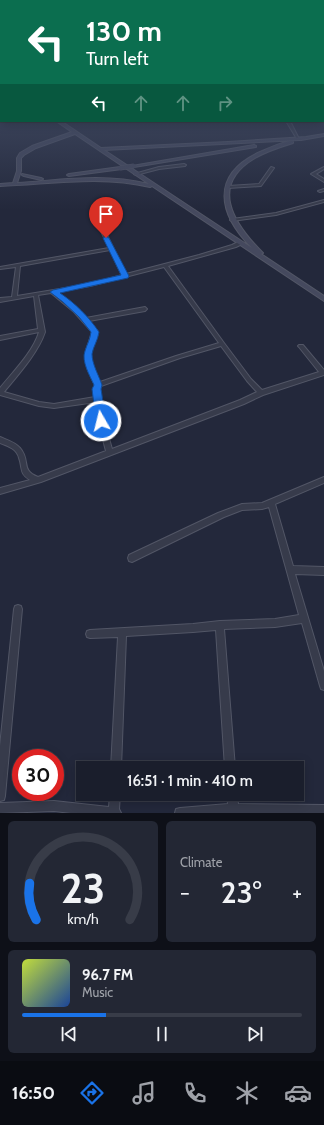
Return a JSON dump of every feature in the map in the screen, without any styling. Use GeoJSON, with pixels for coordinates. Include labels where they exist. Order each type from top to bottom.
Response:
{"type":"FeatureCollection","features":[{"type":"Feature","properties":{"kind":"main road"},"geometry":{"type":"LineString","coordinates":[[15,182],[19,171],[18,163],[22,154],[34,147],[77,134]]}},
{"type":"Feature","properties":{"kind":"main road"},"geometry":{"type":"LineString","coordinates":[[56,140],[77,134],[324,299]]}},
{"type":"Feature","properties":{"kind":"main road"},"geometry":{"type":"LineString","coordinates":[[0,184],[15,182],[24,178],[41,179],[134,166],[324,135]]}},
{"type":"Feature","properties":{"kind":"main road"},"geometry":{"type":"LineString","coordinates":[[98,149],[306,138]]}},
{"type":"Feature","properties":{"kind":"main road"},"geometry":{"type":"LineString","coordinates":[[270,262],[241,232],[232,220],[227,208],[228,187],[232,177],[250,159],[264,152],[306,138]]}},
{"type":"Feature","properties":{"kind":"main road"},"geometry":{"type":"LineString","coordinates":[[19,171],[24,178]]}},
{"type":"Feature","properties":{"kind":"main road"},"geometry":{"type":"LineString","coordinates":[[0,184],[114,179],[133,181],[160,190]]}},
{"type":"Feature","properties":{"kind":"street"},"geometry":{"type":"LineString","coordinates":[[296,134],[298,138]]}},
{"type":"Feature","properties":{"kind":"street"},"geometry":{"type":"LineString","coordinates":[[136,174],[149,170],[184,165]]}},
{"type":"Feature","properties":{"kind":"street"},"geometry":{"type":"LineString","coordinates":[[228,187],[260,185],[272,168]]}},
{"type":"Feature","properties":{"kind":"street"},"geometry":{"type":"LineString","coordinates":[[324,168],[313,174],[324,181]]}},
{"type":"Feature","properties":{"kind":"street"},"geometry":{"type":"LineString","coordinates":[[232,220],[276,214],[324,200]]}},
{"type":"Feature","properties":{"kind":"street"},"geometry":{"type":"LineString","coordinates":[[101,227],[125,276]]}},
{"type":"Feature","properties":{"kind":"street"},"geometry":{"type":"LineString","coordinates":[[0,300],[53,292],[125,276],[224,250],[240,243]]}},
{"type":"Feature","properties":{"kind":"street"},"geometry":{"type":"LineString","coordinates":[[0,268],[111,249]]}},
{"type":"Feature","properties":{"kind":"street"},"geometry":{"type":"LineString","coordinates":[[14,298],[18,266]]}},
{"type":"Feature","properties":{"kind":"street"},"geometry":{"type":"LineString","coordinates":[[166,266],[222,344],[249,380],[261,393]]}},
{"type":"Feature","properties":{"kind":"street"},"geometry":{"type":"LineString","coordinates":[[53,292],[66,301],[86,320],[95,332],[94,341],[88,352],[89,361],[98,385],[96,387],[101,421],[110,452]]}},
{"type":"Feature","properties":{"kind":"street"},"geometry":{"type":"LineString","coordinates":[[36,295],[42,335],[0,392],[39,404],[54,406],[98,399]]}},
{"type":"Feature","properties":{"kind":"street"},"geometry":{"type":"LineString","coordinates":[[86,320],[145,309]]}},
{"type":"Feature","properties":{"kind":"street"},"geometry":{"type":"LineString","coordinates":[[0,338],[41,330]]}},
{"type":"Feature","properties":{"kind":"street"},"geometry":{"type":"LineString","coordinates":[[98,385],[164,361],[222,344]]}},
{"type":"Feature","properties":{"kind":"street"},"geometry":{"type":"LineString","coordinates":[[0,491],[39,480],[242,402],[261,393],[323,372],[301,346]]}},
{"type":"Feature","properties":{"kind":"street"},"geometry":{"type":"LineString","coordinates":[[0,440],[9,443],[19,450],[23,459],[24,470],[29,476],[39,480]]}},
{"type":"Feature","properties":{"kind":"street"},"geometry":{"type":"LineString","coordinates":[[132,558],[221,515],[242,507],[262,506],[271,503],[324,480]]}},
{"type":"Feature","properties":{"kind":"street"},"geometry":{"type":"LineString","coordinates":[[271,503],[292,570],[324,686]]}},
{"type":"Feature","properties":{"kind":"street"},"geometry":{"type":"LineString","coordinates":[[292,570],[324,571]]}},
{"type":"Feature","properties":{"kind":"street"},"geometry":{"type":"LineString","coordinates":[[0,796],[18,609]]}},
{"type":"Feature","properties":{"kind":"street"},"geometry":{"type":"LineString","coordinates":[[90,634],[122,633],[220,625],[276,623],[305,618]]}},
{"type":"Feature","properties":{"kind":"street"},"geometry":{"type":"LineString","coordinates":[[220,625],[230,761]]}},
{"type":"Feature","properties":{"kind":"street"},"geometry":{"type":"LineString","coordinates":[[116,761],[122,633]]}},
{"type":"Feature","properties":{"kind":"street"},"geometry":{"type":"LineString","coordinates":[[0,808],[115,813],[115,801]]}},
{"type":"Feature","properties":{"kind":"street"},"geometry":{"type":"LineString","coordinates":[[232,801],[233,809]]}},
{"type":"Feature","properties":{"kind":"street"},"geometry":{"type":"LineString","coordinates":[[180,813],[233,809],[324,810]]}},
{"type":"Feature","properties":{"kind":"route"},"geometry":{"type":"LineString","coordinates":[[101,421],[96,387],[98,385],[89,361],[88,352],[94,341],[95,332],[81,315],[66,301],[53,292],[125,276],[106,238]]}}]}
